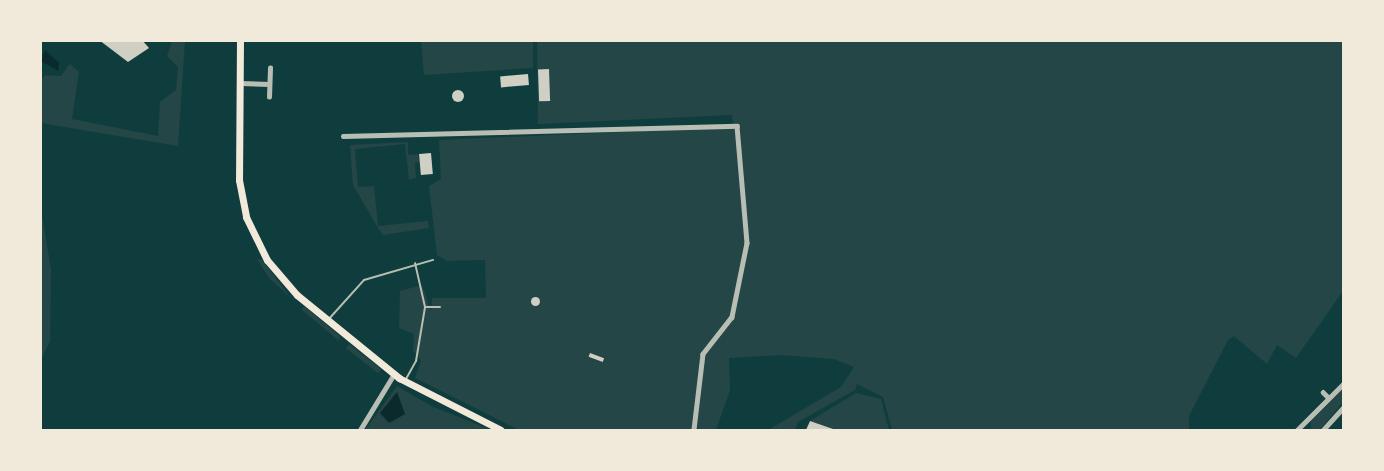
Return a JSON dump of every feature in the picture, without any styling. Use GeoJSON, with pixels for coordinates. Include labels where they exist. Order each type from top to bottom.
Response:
{"type":"FeatureCollection","features":[{"type":"Feature","properties":{"kind":"main road"},"geometry":{"type":"LineString","coordinates":[[240,40],[239,180],[246,217],[278,274],[328,320],[405,382],[501,430]]}},
{"type":"Feature","properties":{"kind":"street"},"geometry":{"type":"LineString","coordinates":[[269,97],[270,68]]}},
{"type":"Feature","properties":{"kind":"street"},"geometry":{"type":"LineString","coordinates":[[240,83],[269,84]]}},
{"type":"Feature","properties":{"kind":"street"},"geometry":{"type":"LineString","coordinates":[[343,136],[737,126],[747,243],[732,317],[703,354],[694,430]]}},
{"type":"Feature","properties":{"kind":"street"},"geometry":{"type":"LineString","coordinates":[[360,430],[394,374]]}},
{"type":"Feature","properties":{"kind":"street"},"geometry":{"type":"LineString","coordinates":[[1298,430],[1344,383]]}},
{"type":"Feature","properties":{"kind":"street"},"geometry":{"type":"LineString","coordinates":[[1323,392],[1329,399]]}},
{"type":"Feature","properties":{"kind":"street"},"geometry":{"type":"LineString","coordinates":[[1323,430],[1344,407]]}},
{"type":"Feature","properties":{"kind":"lane"},"geometry":{"type":"LineString","coordinates":[[328,320],[364,280],[415,263],[433,260]]}},
{"type":"Feature","properties":{"kind":"lane"},"geometry":{"type":"LineString","coordinates":[[405,382],[416,361],[425,307],[415,263]]}},
{"type":"Feature","properties":{"kind":"lane"},"geometry":{"type":"LineString","coordinates":[[425,307],[440,307]]}},
{"type":"Feature","properties":{"kind":"shaded area"},"geometry":{"type":"Polygon","coordinates":[[[172,41],[185,41],[178,146],[41,123],[41,80],[45,75],[61,76],[70,64],[79,72],[72,119],[158,136],[160,102],[176,90],[178,67],[167,56],[172,41]]]}},
{"type":"Feature","properties":{"kind":"shaded area"},"geometry":{"type":"Polygon","coordinates":[[[421,41],[533,41],[533,68],[424,75],[421,41]]]}},
{"type":"Feature","properties":{"kind":"shaded area"},"geometry":{"type":"Polygon","coordinates":[[[537,41],[1343,41],[1343,291],[1296,358],[1277,345],[1267,364],[1234,336],[1228,340],[1189,416],[1189,430],[892,430],[883,397],[857,384],[855,390],[798,422],[795,430],[768,430],[841,387],[854,367],[834,359],[781,355],[729,358],[730,390],[716,430],[519,430],[415,378],[421,360],[413,351],[414,334],[399,328],[400,291],[422,285],[431,311],[432,298],[486,298],[485,260],[447,261],[437,255],[429,186],[441,179],[439,140],[733,127],[732,115],[538,124],[537,41]]]}},
{"type":"Feature","properties":{"kind":"shaded area"},"geometry":{"type":"Polygon","coordinates":[[[45,50],[59,63],[58,71],[41,61],[45,50]]]}},
{"type":"Feature","properties":{"kind":"shaded area"},"geometry":{"type":"Polygon","coordinates":[[[408,142],[408,155],[418,154],[419,162],[415,163],[416,178],[409,180],[405,144],[355,149],[358,187],[374,186],[378,226],[428,221],[429,228],[383,235],[353,185],[350,145],[408,142]]]}},
{"type":"Feature","properties":{"kind":"shaded area"},"geometry":{"type":"Polygon","coordinates":[[[41,208],[51,270],[50,341],[41,360],[41,208]]]}},
{"type":"Feature","properties":{"kind":"shaded area"},"geometry":{"type":"Polygon","coordinates":[[[257,259],[262,260],[291,298],[269,278],[257,259]]]}},
{"type":"Feature","properties":{"kind":"shaded area"},"geometry":{"type":"Polygon","coordinates":[[[305,307],[340,336],[339,341],[301,309],[305,307]]]}},
{"type":"Feature","properties":{"kind":"shaded area"},"geometry":{"type":"Polygon","coordinates":[[[349,344],[381,369],[378,373],[346,348],[349,344]]]}},
{"type":"Feature","properties":{"kind":"shaded area"},"geometry":{"type":"Polygon","coordinates":[[[1343,385],[1343,402],[1320,430],[1311,430],[1311,420],[1343,385]]]}},
{"type":"Feature","properties":{"kind":"shaded area"},"geometry":{"type":"Polygon","coordinates":[[[397,386],[431,406],[491,430],[365,430],[397,386]]]}},
{"type":"Feature","properties":{"kind":"shaded area"},"geometry":{"type":"Polygon","coordinates":[[[397,392],[405,414],[389,423],[380,413],[397,392]]]}},
{"type":"Feature","properties":{"kind":"shaded area"},"geometry":{"type":"Polygon","coordinates":[[[856,393],[881,399],[889,430],[837,430],[810,421],[856,393]]]}},
{"type":"Feature","properties":{"kind":"building"},"geometry":{"type":"Polygon","coordinates":[[[99,40],[142,40],[149,48],[128,62],[99,40]]]}},
{"type":"Feature","properties":{"kind":"building"},"geometry":{"type":"Polygon","coordinates":[[[538,69],[549,69],[550,101],[539,101],[538,69]]]}},
{"type":"Feature","properties":{"kind":"building"},"geometry":{"type":"Polygon","coordinates":[[[528,74],[529,85],[501,87],[500,76],[528,74]]]}},
{"type":"Feature","properties":{"kind":"building"},"geometry":{"type":"Polygon","coordinates":[[[460,90],[464,96],[460,102],[456,102],[452,94],[460,90]]]}},
{"type":"Feature","properties":{"kind":"building"},"geometry":{"type":"Polygon","coordinates":[[[431,153],[433,174],[421,175],[419,154],[431,153]]]}},
{"type":"Feature","properties":{"kind":"building"},"geometry":{"type":"Polygon","coordinates":[[[535,297],[539,301],[535,305],[531,301],[535,297]]]}},
{"type":"Feature","properties":{"kind":"building"},"geometry":{"type":"Polygon","coordinates":[[[590,353],[604,358],[603,362],[589,357],[590,353]]]}},
{"type":"Feature","properties":{"kind":"building"},"geometry":{"type":"Polygon","coordinates":[[[810,421],[836,430],[806,430],[810,421]]]}}]}
